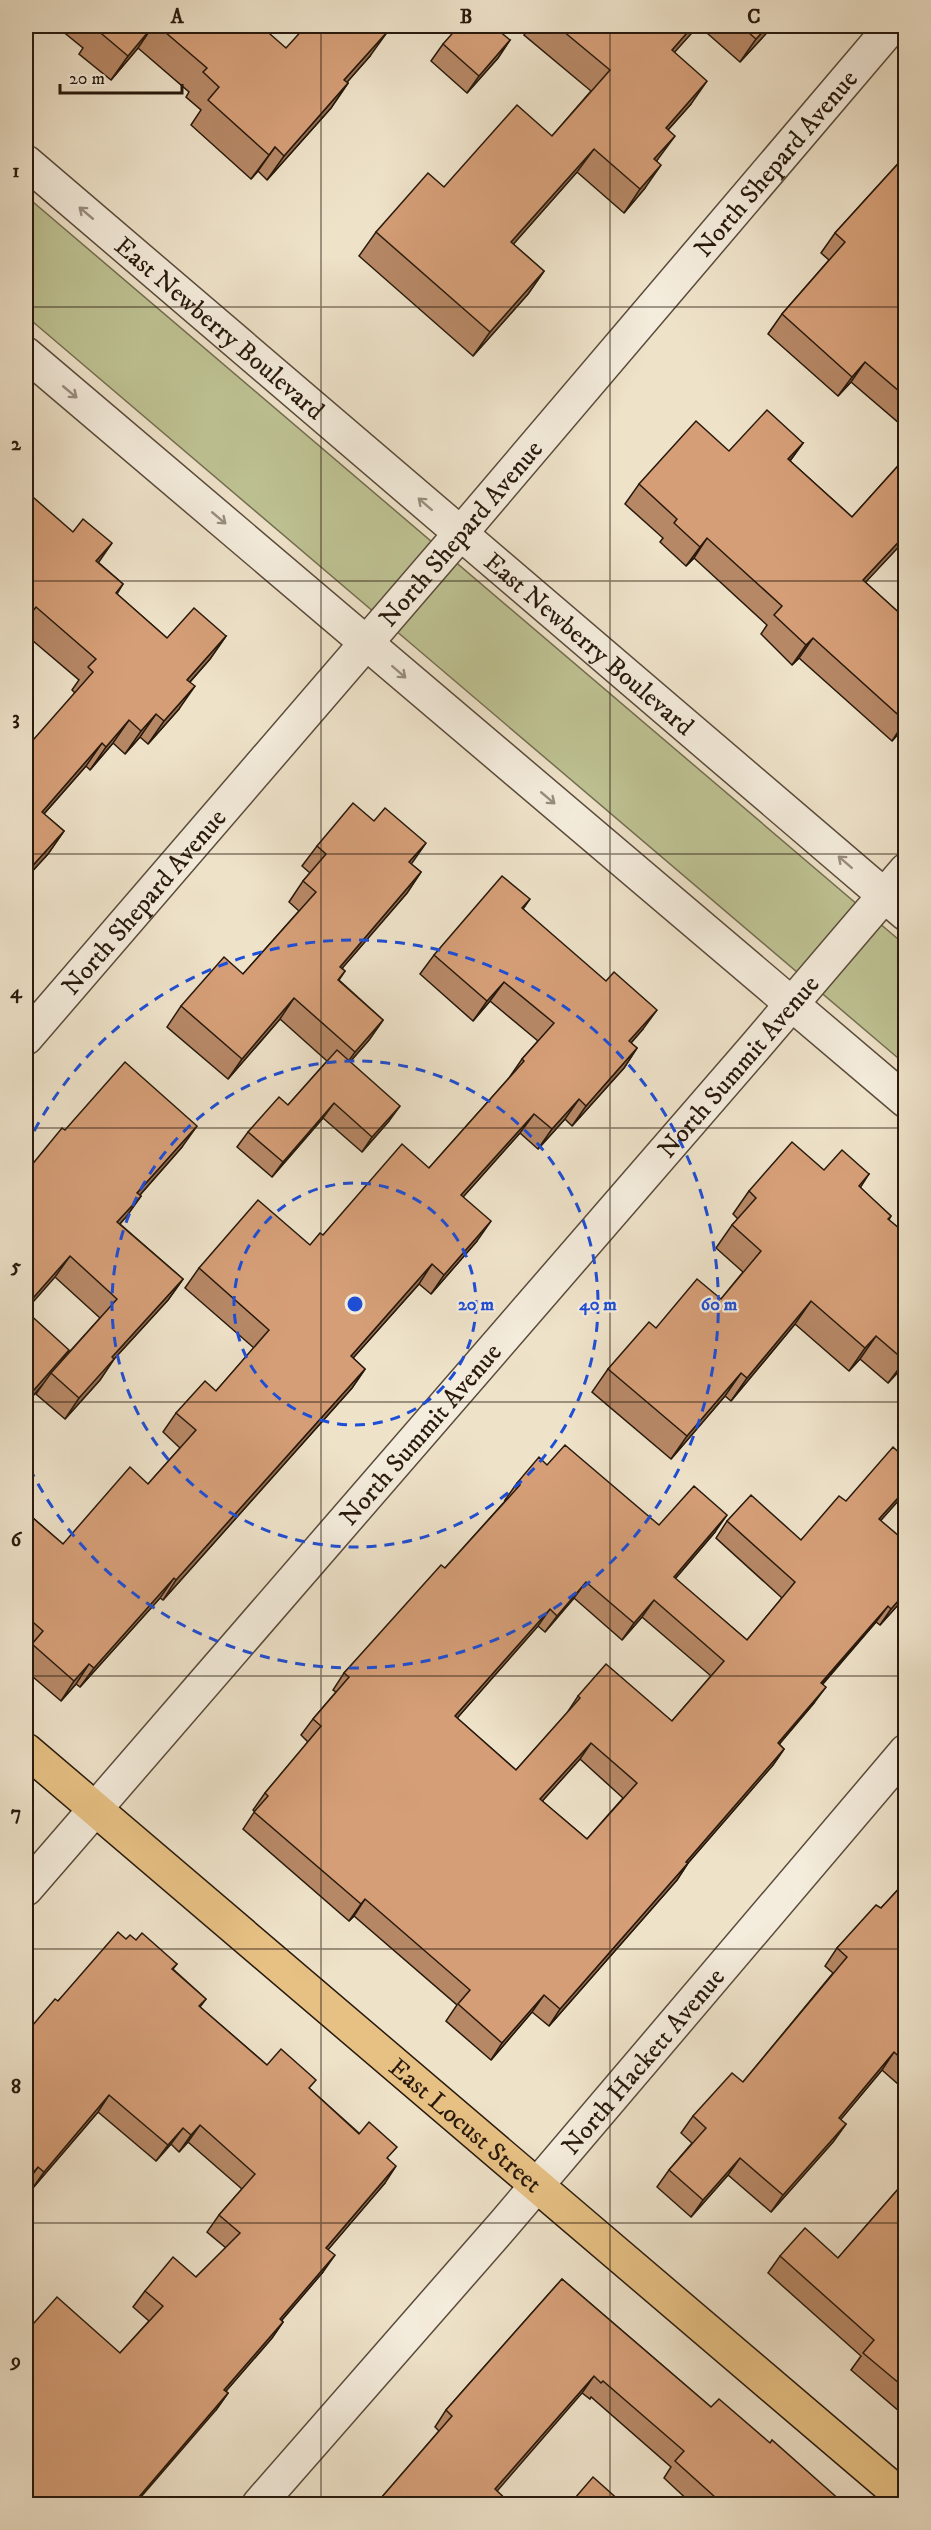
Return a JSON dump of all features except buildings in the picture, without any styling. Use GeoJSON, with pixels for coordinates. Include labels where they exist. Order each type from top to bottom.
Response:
{"type":"FeatureCollection","features":[{"type":"Feature","properties":{"kind":"main road","name":"East Locust Street"},"geometry":{"type":"LineString","coordinates":[[26,1750],[906,2500]]}},
{"type":"Feature","properties":{"kind":"street","name":"North Shepard Avenue"},"geometry":{"type":"LineString","coordinates":[[26,1038],[460,534],[892,26]]}},
{"type":"Feature","properties":{"kind":"street","name":"East Newberry Boulevard"},"geometry":{"type":"LineString","coordinates":[[26,162],[895,905]]}},
{"type":"Feature","properties":{"kind":"street"},"geometry":{"type":"LineString","coordinates":[[26,354],[906,1101]]}},
{"type":"Feature","properties":{"kind":"street","name":"North Summit Avenue"},"geometry":{"type":"LineString","coordinates":[[26,1889],[791,1004],[895,905],[906,870]]}},
{"type":"Feature","properties":{"kind":"street","name":"North Hackett Avenue"},"geometry":{"type":"LineString","coordinates":[[259,2505],[537,2186],[906,1751]]}},
{"type":"Feature","properties":{"kind":"green space"},"geometry":{"type":"Polygon","coordinates":[[[26,196],[905,945],[905,1064],[26,316],[26,196]]]}}]}
